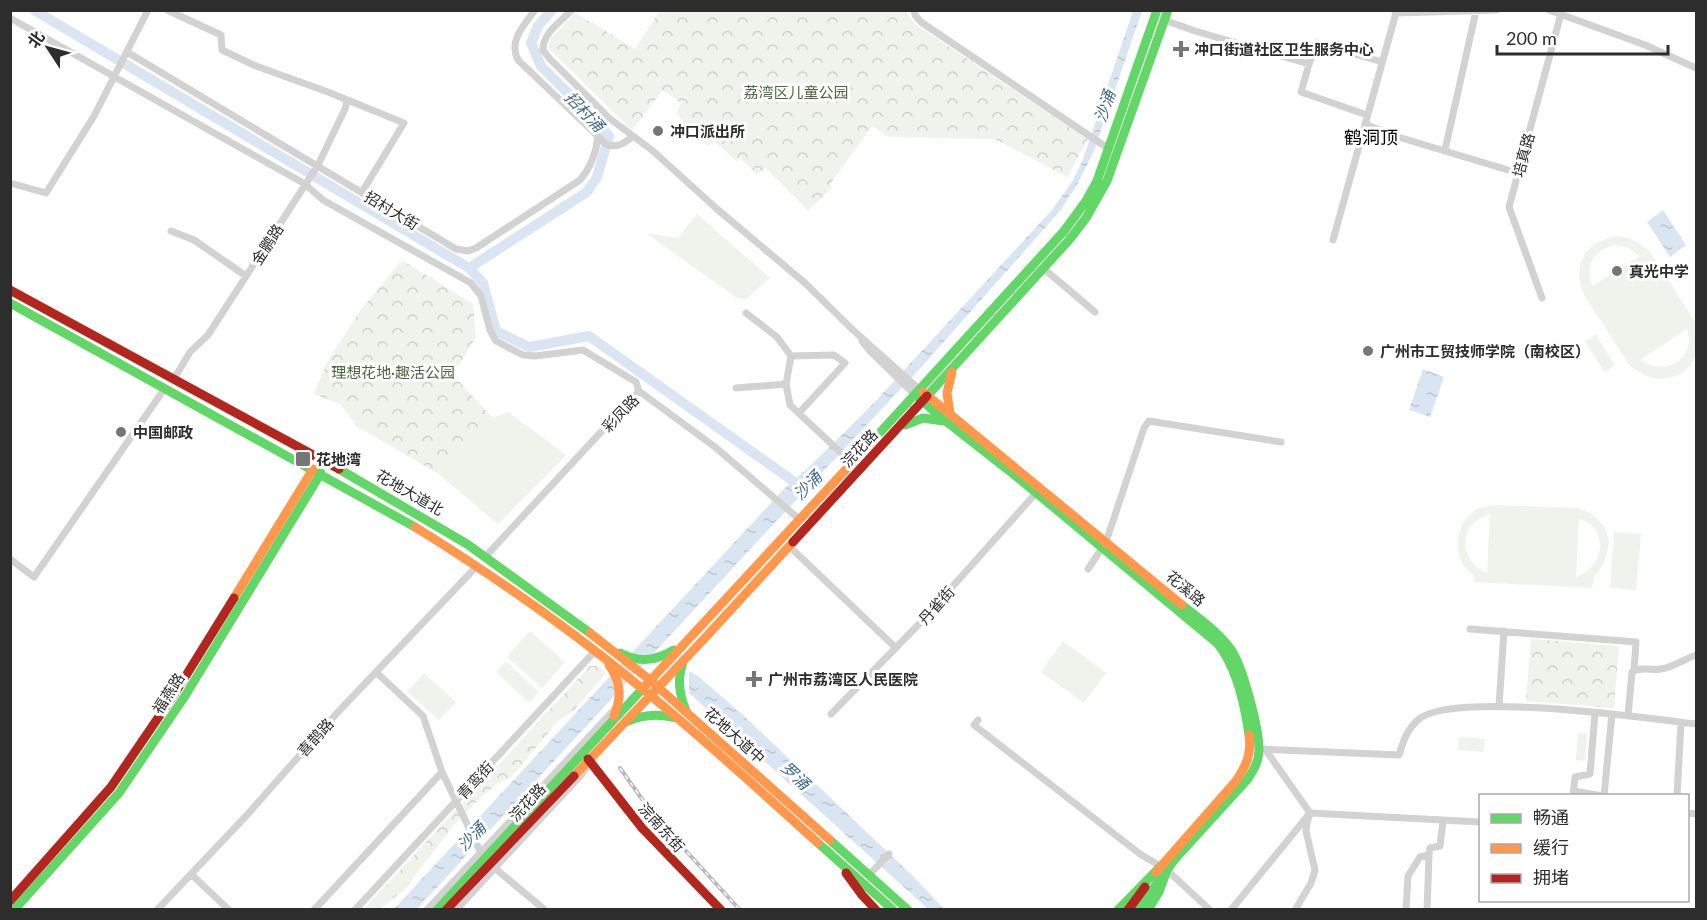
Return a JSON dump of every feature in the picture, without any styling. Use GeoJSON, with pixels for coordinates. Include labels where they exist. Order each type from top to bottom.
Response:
{"type":"FeatureCollection","features":[{"type":"Feature","properties":{"kind":"main road","name":"浣花路"},"geometry":{"type":"LineString","coordinates":[[654,683],[661,668],[672,654],[686,642],[852,463],[914,389],[1064,231],[1086,201],[1097,181],[1105,147],[1157,10]]}},
{"type":"Feature","properties":{"kind":"main road","name":"浣花路"},"geometry":{"type":"LineString","coordinates":[[497,855],[616,715],[683,661],[925,399],[1086,218],[1107,181],[1166,15]]}},
{"type":"Feature","properties":{"kind":"main road","name":"花地大道北"},"geometry":{"type":"LineString","coordinates":[[10,290],[365,483],[446,531],[567,615],[654,683]]}},
{"type":"Feature","properties":{"kind":"main road","name":"花地大道北"},"geometry":{"type":"LineString","coordinates":[[10,303],[425,532],[536,607],[646,691]]}},
{"type":"Feature","properties":{"kind":"main road"},"geometry":{"type":"LineString","coordinates":[[897,429],[926,417],[948,419],[947,386],[955,366]]}},
{"type":"Feature","properties":{"kind":"main road","name":"花溪路"},"geometry":{"type":"LineString","coordinates":[[914,389],[1036,493],[1104,545],[1225,652],[1247,721],[1250,742],[1247,765],[1164,868]]}},
{"type":"Feature","properties":{"kind":"main road","name":"花溪路"},"geometry":{"type":"LineString","coordinates":[[948,419],[1227,643],[1238,662],[1262,749],[1247,780],[1164,868]]}},
{"type":"Feature","properties":{"kind":"main road","name":"福燕路"},"geometry":{"type":"LineString","coordinates":[[10,901],[111,787],[177,690],[317,471]]}},
{"type":"Feature","properties":{"kind":"main road","name":"福燕路"},"geometry":{"type":"LineString","coordinates":[[12,908],[119,793],[185,696],[317,471]]}},
{"type":"Feature","properties":{"kind":"main road"},"geometry":{"type":"LineString","coordinates":[[614,651],[648,661],[672,654]]}},
{"type":"Feature","properties":{"kind":"main road"},"geometry":{"type":"LineString","coordinates":[[603,658],[617,677],[621,692],[616,715],[682,715],[677,686],[683,661]]}},
{"type":"Feature","properties":{"kind":"main road","name":"花地大道中"},"geometry":{"type":"LineString","coordinates":[[654,683],[682,715],[828,853],[893,909]]}},
{"type":"Feature","properties":{"kind":"main road","name":"浣花路"},"geometry":{"type":"LineString","coordinates":[[437,909],[487,861],[497,855],[588,759],[616,715],[646,691]]}},
{"type":"Feature","properties":{"kind":"main road","name":"花地大道中"},"geometry":{"type":"LineString","coordinates":[[646,691],[682,715],[908,909]]}},
{"type":"Feature","properties":{"kind":"main road","name":"浣南东街"},"geometry":{"type":"LineString","coordinates":[[588,759],[642,828],[715,908]]}},
{"type":"Feature","properties":{"kind":"main road"},"geometry":{"type":"LineString","coordinates":[[828,853],[884,909]]}},
{"type":"Feature","properties":{"kind":"main road","name":"浣花路"},"geometry":{"type":"LineString","coordinates":[[446,909],[487,861]]}},
{"type":"Feature","properties":{"kind":"main road"},"geometry":{"type":"LineString","coordinates":[[843,868],[862,895],[876,909]]}},
{"type":"Feature","properties":{"kind":"main road"},"geometry":{"type":"LineString","coordinates":[[1118,909],[1164,868]]}},
{"type":"Feature","properties":{"kind":"main road"},"geometry":{"type":"LineString","coordinates":[[1128,909],[1164,868]]}},
{"type":"Feature","properties":{"kind":"main road"},"geometry":{"type":"LineString","coordinates":[[1137,909],[1164,868]]}},
{"type":"Feature","properties":{"kind":"main road"},"geometry":{"type":"LineString","coordinates":[[1148,909],[1159,892],[1164,868]]}},
{"type":"Feature","properties":{"kind":"street"},"geometry":{"type":"LineString","coordinates":[[10,183],[46,194],[94,116],[148,10]]}},
{"type":"Feature","properties":{"kind":"street"},"geometry":{"type":"LineString","coordinates":[[167,10],[221,35],[222,50],[256,66],[404,123],[362,192]]}},
{"type":"Feature","properties":{"kind":"street"},"geometry":{"type":"LineString","coordinates":[[535,10],[514,42],[516,55],[523,65],[600,139],[611,146],[633,136]]}},
{"type":"Feature","properties":{"kind":"street"},"geometry":{"type":"LineString","coordinates":[[572,10],[547,36],[543,50],[549,58],[609,118],[653,151],[723,214],[806,283],[914,389]]}},
{"type":"Feature","properties":{"kind":"street"},"geometry":{"type":"LineString","coordinates":[[914,10],[921,22],[1105,147]]}},
{"type":"Feature","properties":{"kind":"street"},"geometry":{"type":"LineString","coordinates":[[1333,240],[1395,12],[1497,10]]}},
{"type":"Feature","properties":{"kind":"street"},"geometry":{"type":"LineString","coordinates":[[1549,10],[1561,12],[1645,45],[1696,68]]}},
{"type":"Feature","properties":{"kind":"street"},"geometry":{"type":"LineString","coordinates":[[1445,150],[1476,11]]}},
{"type":"Feature","properties":{"kind":"street","name":"培真路"},"geometry":{"type":"LineString","coordinates":[[1542,298],[1509,207],[1561,12]]}},
{"type":"Feature","properties":{"kind":"street"},"geometry":{"type":"LineString","coordinates":[[1166,15],[1195,31],[1310,64]]}},
{"type":"Feature","properties":{"kind":"street"},"geometry":{"type":"LineString","coordinates":[[10,18],[116,73],[307,182],[323,200],[471,283],[481,296],[490,330],[496,341],[523,355],[535,356],[583,350],[636,382],[639,391]]}},
{"type":"Feature","properties":{"kind":"street"},"geometry":{"type":"LineString","coordinates":[[1367,115],[1301,92],[1317,43],[1382,62]]}},
{"type":"Feature","properties":{"kind":"street","name":"招村大街"},"geometry":{"type":"LineString","coordinates":[[126,53],[456,249],[468,251],[476,248],[580,180],[591,164],[600,139]]}},
{"type":"Feature","properties":{"kind":"street","name":"金鹏路"},"geometry":{"type":"LineString","coordinates":[[174,379],[190,352],[208,334],[317,166],[347,101]]}},
{"type":"Feature","properties":{"kind":"street"},"geometry":{"type":"LineString","coordinates":[[1365,124],[1395,136],[1518,174]]}},
{"type":"Feature","properties":{"kind":"street"},"geometry":{"type":"LineString","coordinates":[[171,231],[194,240],[246,276]]}},
{"type":"Feature","properties":{"kind":"street"},"geometry":{"type":"LineString","coordinates":[[1043,268],[1095,312]]}},
{"type":"Feature","properties":{"kind":"street"},"geometry":{"type":"LineString","coordinates":[[746,313],[777,337],[791,356],[786,384],[790,405],[852,463]]}},
{"type":"Feature","properties":{"kind":"street"},"geometry":{"type":"LineString","coordinates":[[791,356],[834,355],[845,363],[799,413]]}},
{"type":"Feature","properties":{"kind":"street"},"geometry":{"type":"LineString","coordinates":[[736,388],[786,384]]}},
{"type":"Feature","properties":{"kind":"street"},"geometry":{"type":"LineString","coordinates":[[10,559],[34,577],[165,388]]}},
{"type":"Feature","properties":{"kind":"street","name":"彩凤路"},"geometry":{"type":"LineString","coordinates":[[485,557],[639,391],[715,447],[799,519]]}},
{"type":"Feature","properties":{"kind":"street"},"geometry":{"type":"LineString","coordinates":[[1088,569],[1104,545],[1144,428],[1149,421],[1281,442]]}},
{"type":"Feature","properties":{"kind":"street","name":"丹雀街"},"geometry":{"type":"LineString","coordinates":[[831,714],[920,623],[1036,493]]}},
{"type":"Feature","properties":{"kind":"street"},"geometry":{"type":"LineString","coordinates":[[789,546],[896,648]]}},
{"type":"Feature","properties":{"kind":"street","name":"喜鹊路"},"geometry":{"type":"LineString","coordinates":[[157,909],[476,567]]}},
{"type":"Feature","properties":{"kind":"street"},"geometry":{"type":"LineString","coordinates":[[1470,629],[1636,642],[1628,716]]}},
{"type":"Feature","properties":{"kind":"street"},"geometry":{"type":"LineString","coordinates":[[1499,706],[1504,631]]}},
{"type":"Feature","properties":{"kind":"street"},"geometry":{"type":"LineString","coordinates":[[1634,671],[1637,669],[1659,670],[1696,655]]}},
{"type":"Feature","properties":{"kind":"street","name":"青鸾街"},"geometry":{"type":"LineString","coordinates":[[355,909],[455,801],[603,658]]}},
{"type":"Feature","properties":{"kind":"street"},"geometry":{"type":"LineString","coordinates":[[376,672],[423,716],[442,772],[463,818],[487,861],[545,909]]}},
{"type":"Feature","properties":{"kind":"street"},"geometry":{"type":"LineString","coordinates":[[1262,749],[1399,755],[1405,738],[1419,719],[1429,713],[1462,707],[1499,706],[1612,714],[1696,724]]}},
{"type":"Feature","properties":{"kind":"street"},"geometry":{"type":"LineString","coordinates":[[1574,793],[1575,777],[1590,774],[1595,713]]}},
{"type":"Feature","properties":{"kind":"street"},"geometry":{"type":"LineString","coordinates":[[1603,794],[1612,714]]}},
{"type":"Feature","properties":{"kind":"street"},"geometry":{"type":"LineString","coordinates":[[456,909],[487,861],[616,715]]}},
{"type":"Feature","properties":{"kind":"street"},"geometry":{"type":"LineString","coordinates":[[978,720],[975,726],[1140,854],[1164,868],[1210,909]]}},
{"type":"Feature","properties":{"kind":"street"},"geometry":{"type":"LineString","coordinates":[[1677,794],[1681,723]]}},
{"type":"Feature","properties":{"kind":"street"},"geometry":{"type":"LineString","coordinates":[[1262,749],[1311,813],[1479,822]]}},
{"type":"Feature","properties":{"kind":"street"},"geometry":{"type":"LineString","coordinates":[[314,909],[442,772]]}},
{"type":"Feature","properties":{"kind":"street"},"geometry":{"type":"LineString","coordinates":[[1231,909],[1311,813]]}},
{"type":"Feature","properties":{"kind":"street"},"geometry":{"type":"LineString","coordinates":[[1295,909],[1311,883],[1315,870],[1306,831],[1311,813]]}},
{"type":"Feature","properties":{"kind":"street"},"geometry":{"type":"LineString","coordinates":[[1426,909],[1429,855],[1431,849],[1440,846],[1443,821]]}},
{"type":"Feature","properties":{"kind":"street"},"geometry":{"type":"LineString","coordinates":[[869,875],[889,854]]}},
{"type":"Feature","properties":{"kind":"street"},"geometry":{"type":"LineString","coordinates":[[1406,909],[1408,876],[1420,857],[1429,855]]}},
{"type":"Feature","properties":{"kind":"street"},"geometry":{"type":"LineString","coordinates":[[427,909],[487,861]]}},
{"type":"Feature","properties":{"kind":"street"},"geometry":{"type":"LineString","coordinates":[[191,874],[229,909]]}},
{"type":"Feature","properties":{"kind":"green space","name":"荔湾区儿童公园"},"geometry":{"type":"Polygon","coordinates":[[[690,10],[693,12],[906,11],[915,24],[1088,139],[1067,177],[995,139],[888,137],[872,126],[831,183],[831,189],[808,210],[766,168],[757,174],[741,159],[736,161],[715,141],[708,146],[676,113],[681,103],[663,90],[632,130],[548,48],[550,39],[576,13],[635,49],[660,11],[690,10]]]}},
{"type":"Feature","properties":{"kind":"green space"},"geometry":{"type":"Polygon","coordinates":[[[697,214],[770,278],[746,299],[737,298],[646,233],[678,238],[697,214]]]}},
{"type":"Feature","properties":{"kind":"green space"},"geometry":{"type":"Polygon","coordinates":[[[1614,236],[1634,240],[1650,252],[1696,323],[1696,355],[1691,365],[1681,374],[1659,379],[1646,376],[1630,366],[1583,293],[1579,278],[1580,265],[1586,252],[1595,243],[1614,236]],[[1617,245],[1602,250],[1593,259],[1590,271],[1592,286],[1640,256],[1627,247],[1617,245]],[[1687,329],[1640,360],[1659,367],[1676,362],[1683,357],[1687,349],[1689,340],[1687,329]]]}},
{"type":"Feature","properties":{"kind":"green space","name":"理想花地·趣活公园"},"geometry":{"type":"Polygon","coordinates":[[[402,260],[473,304],[476,337],[453,375],[493,418],[437,473],[358,427],[340,404],[314,394],[326,364],[360,311],[402,260]]]}},
{"type":"Feature","properties":{"kind":"green space"},"geometry":{"type":"Polygon","coordinates":[[[1596,335],[1615,365],[1604,372],[1585,341],[1596,335]]]}},
{"type":"Feature","properties":{"kind":"green space"},"geometry":{"type":"Polygon","coordinates":[[[508,412],[566,455],[498,524],[437,473],[493,418],[508,412]]]}},
{"type":"Feature","properties":{"kind":"green space"},"geometry":{"type":"Polygon","coordinates":[[[1492,505],[1578,508],[1593,515],[1605,527],[1609,542],[1605,562],[1594,577],[1592,588],[1474,582],[1474,575],[1464,566],[1460,558],[1459,535],[1461,527],[1470,515],[1478,509],[1492,505]],[[1490,514],[1480,518],[1472,525],[1465,542],[1470,559],[1486,573],[1487,573],[1490,514]],[[1579,519],[1576,577],[1593,565],[1600,548],[1596,531],[1579,519]]]}},
{"type":"Feature","properties":{"kind":"green space"},"geometry":{"type":"Polygon","coordinates":[[[1614,532],[1641,534],[1636,590],[1610,588],[1614,532]]]}},
{"type":"Feature","properties":{"kind":"green space"},"geometry":{"type":"Polygon","coordinates":[[[530,631],[565,662],[542,688],[507,657],[530,631]]]}},
{"type":"Feature","properties":{"kind":"green space"},"geometry":{"type":"Polygon","coordinates":[[[1531,639],[1619,646],[1614,708],[1526,701],[1531,639]]]}},
{"type":"Feature","properties":{"kind":"green space"},"geometry":{"type":"Polygon","coordinates":[[[1063,641],[1106,673],[1084,703],[1041,672],[1063,641]]]}},
{"type":"Feature","properties":{"kind":"green space"},"geometry":{"type":"Polygon","coordinates":[[[506,661],[539,692],[529,703],[496,672],[506,661]]]}},
{"type":"Feature","properties":{"kind":"green space"},"geometry":{"type":"Polygon","coordinates":[[[590,666],[598,666],[606,673],[573,711],[559,720],[512,776],[497,784],[453,826],[404,890],[380,909],[363,910],[590,666]]]}},
{"type":"Feature","properties":{"kind":"green space"},"geometry":{"type":"Polygon","coordinates":[[[424,673],[456,702],[439,720],[407,692],[424,673]]]}},
{"type":"Feature","properties":{"kind":"green space"},"geometry":{"type":"Polygon","coordinates":[[[1578,733],[1587,733],[1585,761],[1576,760],[1578,733]]]}},
{"type":"Feature","properties":{"kind":"green space"},"geometry":{"type":"Polygon","coordinates":[[[1459,737],[1485,739],[1484,752],[1458,750],[1459,737]]]}},
{"type":"Feature","properties":{"kind":"water","name":"沙涌"},"geometry":{"type":"Polygon","coordinates":[[[1133,11],[1142,11],[1094,151],[1077,185],[1060,211],[926,362],[417,909],[393,910],[785,488],[871,406],[1051,211],[1072,182],[1082,162],[1133,11]]]}},
{"type":"Feature","properties":{"kind":"water"},"geometry":{"type":"Polygon","coordinates":[[[1663,210],[1686,245],[1670,257],[1647,222],[1663,210]]]}},
{"type":"Feature","properties":{"kind":"water"},"geometry":{"type":"Polygon","coordinates":[[[1423,369],[1444,377],[1430,417],[1409,410],[1423,369]]]}},
{"type":"Feature","properties":{"kind":"water","name":"罗涌"},"geometry":{"type":"Polygon","coordinates":[[[689,671],[698,676],[743,715],[912,875],[944,909],[928,909],[689,693],[689,671]]]}},
{"type":"Feature","properties":{"kind":"waterway","name":"沙涌"},"geometry":{"type":"LineString","coordinates":[[34,10],[469,268],[483,283],[496,331],[529,347],[589,336],[803,488]]}},
{"type":"Feature","properties":{"kind":"waterway","name":"招村涌"},"geometry":{"type":"LineString","coordinates":[[469,268],[587,192],[597,177],[609,136],[541,66],[531,43],[538,26],[552,10]]}},
{"type":"Feature","properties":{"kind":"railway"},"geometry":{"type":"LineString","coordinates":[[620,768],[654,816],[740,910]]}},
{"type":"Feature","properties":{"kind":"traffic: fast"},"geometry":{"type":"LineString","coordinates":[[876,437],[1064,231],[1086,201],[1097,181],[1157,10]]}},
{"type":"Feature","properties":{"kind":"traffic: fast"},"geometry":{"type":"LineString","coordinates":[[927,396],[1070,239],[1086,218],[1107,181],[1168,10]]}},
{"type":"Feature","properties":{"kind":"traffic: fast"},"geometry":{"type":"LineString","coordinates":[[10,303],[415,527]]}},
{"type":"Feature","properties":{"kind":"traffic: fast"},"geometry":{"type":"LineString","coordinates":[[919,398],[1217,643],[1224,652],[1234,675],[1242,699],[1249,735]]}},
{"type":"Feature","properties":{"kind":"traffic: fast"},"geometry":{"type":"LineString","coordinates":[[905,425],[923,418],[943,421]]}},
{"type":"Feature","properties":{"kind":"traffic: fast"},"geometry":{"type":"LineString","coordinates":[[339,469],[467,544],[590,633]]}},
{"type":"Feature","properties":{"kind":"traffic: fast"},"geometry":{"type":"LineString","coordinates":[[14,910],[119,793],[185,696],[321,473]]}},
{"type":"Feature","properties":{"kind":"traffic: fast"},"geometry":{"type":"LineString","coordinates":[[1137,910],[1175,859],[1247,780],[1259,754],[1253,713],[1245,682],[1235,657],[1230,648],[1208,625],[1182,605]]}},
{"type":"Feature","properties":{"kind":"traffic: fast"},"geometry":{"type":"LineString","coordinates":[[620,653],[634,658],[647,659],[660,657],[674,650]]}},
{"type":"Feature","properties":{"kind":"traffic: fast"},"geometry":{"type":"LineString","coordinates":[[683,662],[680,686],[686,711]]}},
{"type":"Feature","properties":{"kind":"traffic: fast"},"geometry":{"type":"LineString","coordinates":[[437,910],[647,684]]}},
{"type":"Feature","properties":{"kind":"traffic: fast"},"geometry":{"type":"LineString","coordinates":[[626,722],[651,715],[676,718]]}},
{"type":"Feature","properties":{"kind":"traffic: fast"},"geometry":{"type":"LineString","coordinates":[[830,840],[908,910]]}},
{"type":"Feature","properties":{"kind":"traffic: fast"},"geometry":{"type":"LineString","coordinates":[[818,843],[893,910]]}},
{"type":"Feature","properties":{"kind":"traffic: fast"},"geometry":{"type":"LineString","coordinates":[[1118,910],[1161,866]]}},
{"type":"Feature","properties":{"kind":"traffic: fast"},"geometry":{"type":"LineString","coordinates":[[1148,910],[1159,892],[1167,870]]}},
{"type":"Feature","properties":{"kind":"traffic: slow"},"geometry":{"type":"LineString","coordinates":[[950,414],[947,393],[952,372]]}},
{"type":"Feature","properties":{"kind":"traffic: slow"},"geometry":{"type":"LineString","coordinates":[[923,392],[1182,605]]}},
{"type":"Feature","properties":{"kind":"traffic: slow"},"geometry":{"type":"LineString","coordinates":[[647,684],[876,437]]}},
{"type":"Feature","properties":{"kind":"traffic: slow"},"geometry":{"type":"LineString","coordinates":[[234,598],[313,469]]}},
{"type":"Feature","properties":{"kind":"traffic: slow"},"geometry":{"type":"LineString","coordinates":[[415,527],[530,603],[613,665],[707,744],[818,843]]}},
{"type":"Feature","properties":{"kind":"traffic: slow"},"geometry":{"type":"LineString","coordinates":[[574,776],[793,542]]}},
{"type":"Feature","properties":{"kind":"traffic: slow"},"geometry":{"type":"LineString","coordinates":[[590,633],[650,680],[830,840]]}},
{"type":"Feature","properties":{"kind":"traffic: slow"},"geometry":{"type":"LineString","coordinates":[[609,665],[616,677],[619,690],[614,716]]}},
{"type":"Feature","properties":{"kind":"traffic: slow"},"geometry":{"type":"LineString","coordinates":[[1156,872],[1236,781],[1247,760],[1250,748],[1249,735]]}},
{"type":"Feature","properties":{"kind":"traffic: jam"},"geometry":{"type":"LineString","coordinates":[[10,290],[339,469]]}},
{"type":"Feature","properties":{"kind":"traffic: jam"},"geometry":{"type":"LineString","coordinates":[[793,542],[927,396]]}},
{"type":"Feature","properties":{"kind":"traffic: jam"},"geometry":{"type":"LineString","coordinates":[[10,901],[111,787],[177,690],[234,598]]}},
{"type":"Feature","properties":{"kind":"traffic: jam"},"geometry":{"type":"LineString","coordinates":[[588,759],[642,828],[721,910]]}},
{"type":"Feature","properties":{"kind":"traffic: jam"},"geometry":{"type":"LineString","coordinates":[[446,910],[574,776]]}},
{"type":"Feature","properties":{"kind":"traffic: jam"},"geometry":{"type":"LineString","coordinates":[[846,873],[876,910]]}},
{"type":"Feature","properties":{"kind":"traffic: jam"},"geometry":{"type":"LineString","coordinates":[[1128,910],[1145,887]]}},
{"type":"Feature","properties":{"kind":"place","name":"冲口街道社区卫生服务中心"},"geometry":{"type":"Point","coordinates":[1181,49]}},
{"type":"Feature","properties":{"kind":"place","name":"冲口派出所"},"geometry":{"type":"Point","coordinates":[658,131]}},
{"type":"Feature","properties":{"kind":"place","name":"真光中学"},"geometry":{"type":"Point","coordinates":[1617,271]}},
{"type":"Feature","properties":{"kind":"place","name":"广州市工贸技师学院（南校区）"},"geometry":{"type":"Point","coordinates":[1368,351]}},
{"type":"Feature","properties":{"kind":"place","name":"中国邮政"},"geometry":{"type":"Point","coordinates":[121,432]}},
{"type":"Feature","properties":{"kind":"place","name":"花地湾"},"geometry":{"type":"Point","coordinates":[303,459]}},
{"type":"Feature","properties":{"kind":"place","name":"广州市荔湾区人民医院"},"geometry":{"type":"Point","coordinates":[754,679]}},
{"type":"Feature","properties":{"kind":"district","name":"鹤洞顶"},"geometry":{"type":"Point","coordinates":[1371,137]}}]}
